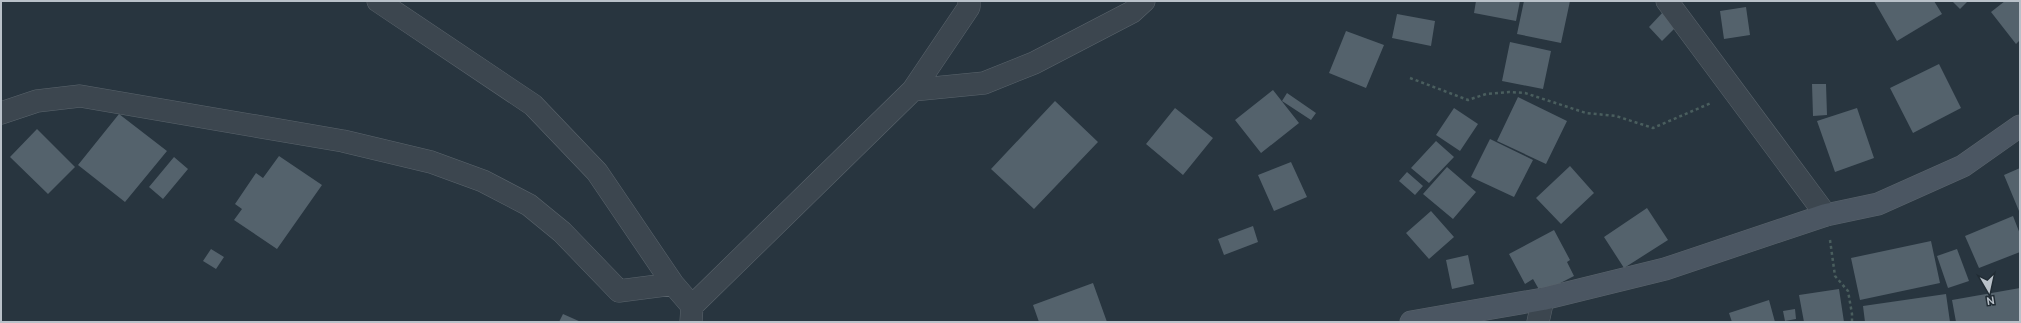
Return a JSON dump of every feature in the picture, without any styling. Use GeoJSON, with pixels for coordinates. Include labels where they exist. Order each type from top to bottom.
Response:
{"type":"FeatureCollection","features":[{"type":"Feature","properties":{"kind":"main road"},"geometry":{"type":"LineString","coordinates":[[1411,322],[1543,299],[1666,269],[1826,215],[1878,204],[1962,166],[2020,126]]}},
{"type":"Feature","properties":{"kind":"street"},"geometry":{"type":"LineString","coordinates":[[378,1],[533,105],[597,172],[692,314],[913,90],[971,3]]}},
{"type":"Feature","properties":{"kind":"street"},"geometry":{"type":"LineString","coordinates":[[913,90],[984,83],[1034,63],[1132,12],[1144,1]]}},
{"type":"Feature","properties":{"kind":"street"},"geometry":{"type":"LineString","coordinates":[[1667,1],[1826,215]]}},
{"type":"Feature","properties":{"kind":"street"},"geometry":{"type":"LineString","coordinates":[[1,113],[37,101],[80,96],[343,141],[432,162],[483,181],[529,205],[562,232],[619,291],[673,284]]}},
{"type":"Feature","properties":{"kind":"street"},"geometry":{"type":"LineString","coordinates":[[1538,322],[1543,299]]}},
{"type":"Feature","properties":{"kind":"path"},"geometry":{"type":"LineString","coordinates":[[1410,78],[1468,100],[1486,94],[1525,92],[1586,113],[1616,116],[1653,128],[1736,92]]}},
{"type":"Feature","properties":{"kind":"path"},"geometry":{"type":"LineString","coordinates":[[1826,215],[1835,276],[1848,291],[1852,322]]}},
{"type":"Feature","properties":{"kind":"building"},"geometry":{"type":"Polygon","coordinates":[[[1476,1],[1520,1],[1516,21],[1474,13],[1476,1]]]}},
{"type":"Feature","properties":{"kind":"building"},"geometry":{"type":"Polygon","coordinates":[[[1524,1],[1570,1],[1561,43],[1517,34],[1524,1]]]}},
{"type":"Feature","properties":{"kind":"building"},"geometry":{"type":"Polygon","coordinates":[[[1874,1],[1934,1],[1942,14],[1897,41],[1874,1]]]}},
{"type":"Feature","properties":{"kind":"building"},"geometry":{"type":"Polygon","coordinates":[[[1952,1],[1968,1],[1960,9],[1952,1]]]}},
{"type":"Feature","properties":{"kind":"building"},"geometry":{"type":"Polygon","coordinates":[[[2005,1],[2020,1],[2020,40],[2016,44],[1991,12],[2005,1]]]}},
{"type":"Feature","properties":{"kind":"building"},"geometry":{"type":"Polygon","coordinates":[[[1746,7],[1750,35],[1724,39],[1720,11],[1746,7]]]}},
{"type":"Feature","properties":{"kind":"building"},"geometry":{"type":"Polygon","coordinates":[[[1664,11],[1678,25],[1662,41],[1649,27],[1664,11]]]}},
{"type":"Feature","properties":{"kind":"building"},"geometry":{"type":"Polygon","coordinates":[[[1397,14],[1435,21],[1431,46],[1392,38],[1397,14]]]}},
{"type":"Feature","properties":{"kind":"building"},"geometry":{"type":"Polygon","coordinates":[[[1346,31],[1384,45],[1366,88],[1329,73],[1346,31]]]}},
{"type":"Feature","properties":{"kind":"building"},"geometry":{"type":"Polygon","coordinates":[[[1510,42],[1551,51],[1543,89],[1502,81],[1510,42]]]}},
{"type":"Feature","properties":{"kind":"building"},"geometry":{"type":"Polygon","coordinates":[[[1939,64],[1961,108],[1913,133],[1890,88],[1939,64]]]}},
{"type":"Feature","properties":{"kind":"building"},"geometry":{"type":"Polygon","coordinates":[[[1812,84],[1826,84],[1827,115],[1813,116],[1812,84]]]}},
{"type":"Feature","properties":{"kind":"building"},"geometry":{"type":"Polygon","coordinates":[[[1273,90],[1299,123],[1261,153],[1235,120],[1273,90]]]}},
{"type":"Feature","properties":{"kind":"building"},"geometry":{"type":"Polygon","coordinates":[[[1287,93],[1316,113],[1311,120],[1282,101],[1287,93]]]}},
{"type":"Feature","properties":{"kind":"building"},"geometry":{"type":"Polygon","coordinates":[[[1518,97],[1567,121],[1546,164],[1497,141],[1518,97]]]}},
{"type":"Feature","properties":{"kind":"building"},"geometry":{"type":"Polygon","coordinates":[[[1055,101],[1098,142],[1034,209],[991,169],[1055,101]]]}},
{"type":"Feature","properties":{"kind":"building"},"geometry":{"type":"Polygon","coordinates":[[[1175,108],[1213,138],[1183,175],[1146,144],[1175,108]]]}},
{"type":"Feature","properties":{"kind":"building"},"geometry":{"type":"Polygon","coordinates":[[[1454,108],[1478,124],[1460,151],[1436,135],[1454,108]]]}},
{"type":"Feature","properties":{"kind":"building"},"geometry":{"type":"Polygon","coordinates":[[[1857,108],[1874,158],[1835,172],[1817,121],[1857,108]]]}},
{"type":"Feature","properties":{"kind":"building"},"geometry":{"type":"Polygon","coordinates":[[[119,114],[167,151],[125,202],[78,165],[119,114]]]}},
{"type":"Feature","properties":{"kind":"building"},"geometry":{"type":"Polygon","coordinates":[[[37,129],[75,167],[48,194],[10,157],[37,129]]]}},
{"type":"Feature","properties":{"kind":"building"},"geometry":{"type":"Polygon","coordinates":[[[1490,139],[1533,160],[1514,197],[1471,177],[1490,139]]]}},
{"type":"Feature","properties":{"kind":"building"},"geometry":{"type":"Polygon","coordinates":[[[1436,141],[1454,157],[1429,183],[1411,168],[1436,141]]]}},
{"type":"Feature","properties":{"kind":"building"},"geometry":{"type":"Polygon","coordinates":[[[279,156],[322,185],[277,249],[234,220],[242,209],[235,204],[256,173],[263,178],[279,156]]]}},
{"type":"Feature","properties":{"kind":"building"},"geometry":{"type":"Polygon","coordinates":[[[174,157],[188,169],[163,199],[149,187],[174,157]]]}},
{"type":"Feature","properties":{"kind":"building"},"geometry":{"type":"Polygon","coordinates":[[[1291,162],[1307,197],[1274,211],[1258,175],[1291,162]]]}},
{"type":"Feature","properties":{"kind":"building"},"geometry":{"type":"Polygon","coordinates":[[[1570,166],[1594,193],[1561,224],[1536,198],[1570,166]]]}},
{"type":"Feature","properties":{"kind":"building"},"geometry":{"type":"Polygon","coordinates":[[[1447,167],[1476,192],[1453,219],[1423,194],[1447,167]]]}},
{"type":"Feature","properties":{"kind":"building"},"geometry":{"type":"Polygon","coordinates":[[[2020,168],[2020,211],[2019,211],[2004,175],[2020,168]]]}},
{"type":"Feature","properties":{"kind":"building"},"geometry":{"type":"Polygon","coordinates":[[[1407,172],[1423,186],[1415,195],[1399,181],[1407,172]]]}},
{"type":"Feature","properties":{"kind":"building"},"geometry":{"type":"Polygon","coordinates":[[[1647,208],[1668,240],[1624,268],[1604,237],[1647,208]]]}},
{"type":"Feature","properties":{"kind":"building"},"geometry":{"type":"Polygon","coordinates":[[[1431,211],[1454,237],[1429,259],[1406,233],[1431,211]]]}},
{"type":"Feature","properties":{"kind":"building"},"geometry":{"type":"Polygon","coordinates":[[[2013,216],[2020,234],[2020,252],[1979,268],[1965,236],[2013,216]]]}},
{"type":"Feature","properties":{"kind":"building"},"geometry":{"type":"Polygon","coordinates":[[[1253,226],[1258,242],[1224,255],[1218,239],[1253,226]]]}},
{"type":"Feature","properties":{"kind":"building"},"geometry":{"type":"Polygon","coordinates":[[[1554,230],[1570,260],[1567,262],[1574,276],[1541,293],[1533,279],[1525,284],[1509,254],[1554,230]]]}},
{"type":"Feature","properties":{"kind":"building"},"geometry":{"type":"Polygon","coordinates":[[[1931,241],[1940,283],[1860,300],[1851,258],[1931,241]]]}},
{"type":"Feature","properties":{"kind":"building"},"geometry":{"type":"Polygon","coordinates":[[[211,249],[224,257],[216,269],[203,261],[211,249]]]}},
{"type":"Feature","properties":{"kind":"building"},"geometry":{"type":"Polygon","coordinates":[[[1957,249],[1969,281],[1948,288],[1937,256],[1957,249]]]}},
{"type":"Feature","properties":{"kind":"building"},"geometry":{"type":"Polygon","coordinates":[[[1468,255],[1474,284],[1452,289],[1446,260],[1468,255]]]}},
{"type":"Feature","properties":{"kind":"building"},"geometry":{"type":"Polygon","coordinates":[[[1093,283],[1107,322],[1039,322],[1033,305],[1093,283]]]}},
{"type":"Feature","properties":{"kind":"building"},"geometry":{"type":"Polygon","coordinates":[[[2020,288],[2020,322],[1956,322],[1952,300],[2020,288]]]}},
{"type":"Feature","properties":{"kind":"building"},"geometry":{"type":"Polygon","coordinates":[[[1839,289],[1844,322],[1804,322],[1799,295],[1839,289]]]}},
{"type":"Feature","properties":{"kind":"building"},"geometry":{"type":"Polygon","coordinates":[[[1946,294],[1950,322],[1865,322],[1863,306],[1946,294]]]}},
{"type":"Feature","properties":{"kind":"building"},"geometry":{"type":"Polygon","coordinates":[[[1769,300],[1775,322],[1732,322],[1729,313],[1769,300]]]}},
{"type":"Feature","properties":{"kind":"building"},"geometry":{"type":"Polygon","coordinates":[[[1795,309],[1796,319],[1785,321],[1783,311],[1795,309]]]}},
{"type":"Feature","properties":{"kind":"building"},"geometry":{"type":"Polygon","coordinates":[[[563,314],[581,322],[559,322],[563,314]]]}}]}
